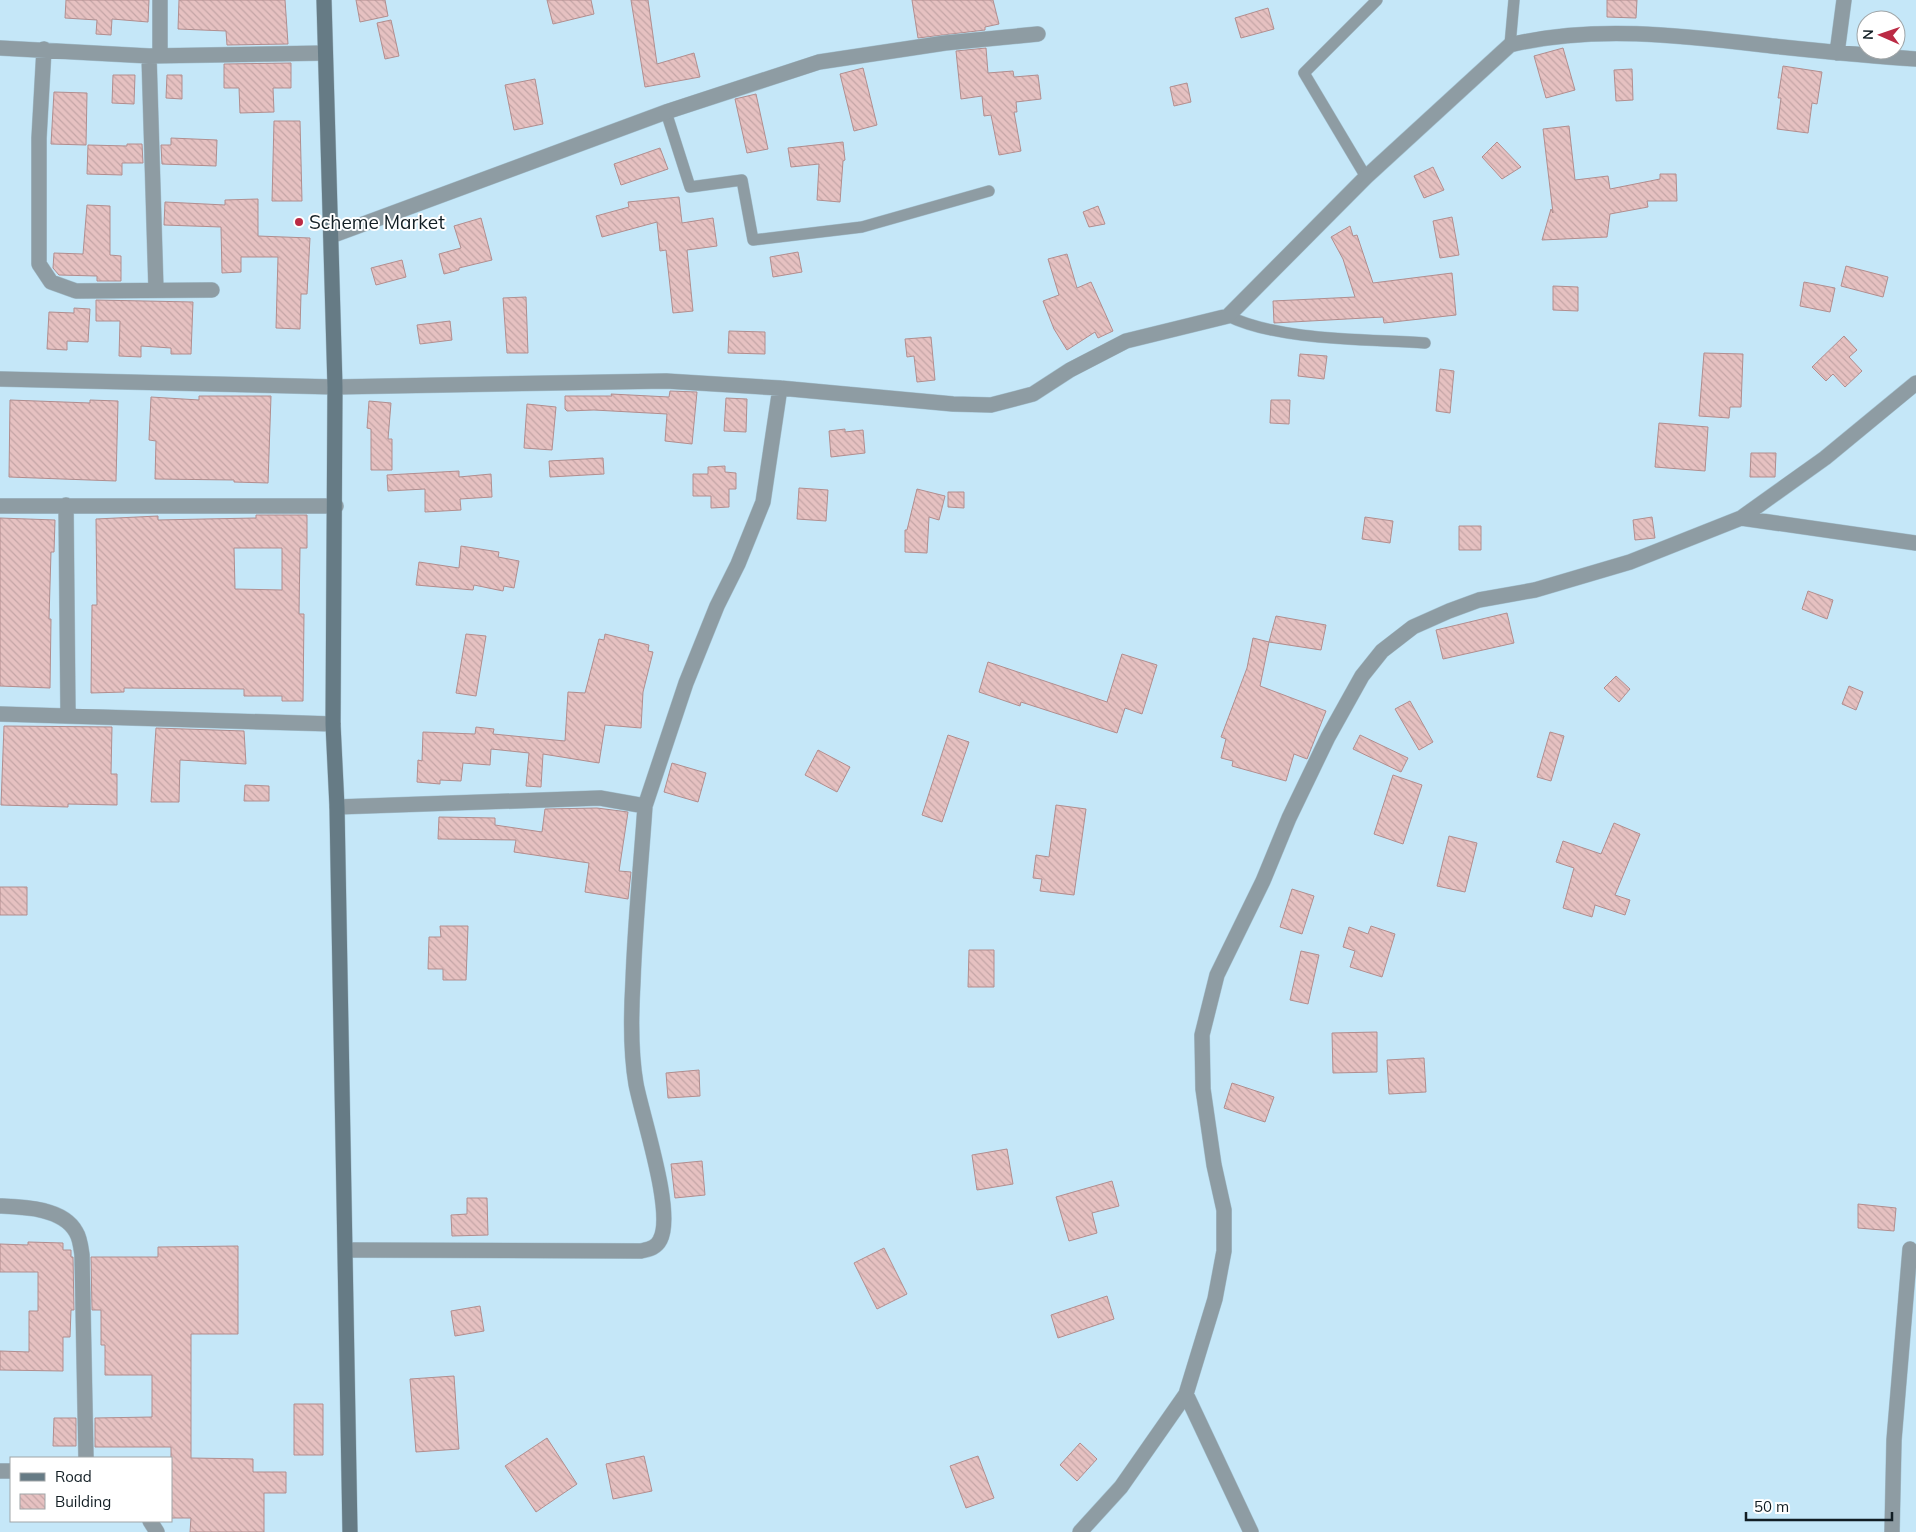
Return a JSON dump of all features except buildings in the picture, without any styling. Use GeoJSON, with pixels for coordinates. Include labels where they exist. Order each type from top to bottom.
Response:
{"type":"FeatureCollection","features":[{"type":"Feature","properties":{"kind":"main road"},"geometry":{"type":"LineString","coordinates":[[324,0],[335,387],[336,506],[333,724],[337,807],[350,1532]]}},
{"type":"Feature","properties":{"kind":"street"},"geometry":{"type":"LineString","coordinates":[[156,290],[154,56],[160,0]]}},
{"type":"Feature","properties":{"kind":"street"},"geometry":{"type":"LineString","coordinates":[[1837,53],[1844,0]]}},
{"type":"Feature","properties":{"kind":"street"},"geometry":{"type":"LineString","coordinates":[[0,379],[335,387],[666,381],[780,388],[952,404],[991,405],[1033,394],[1070,370],[1126,341],[1228,316],[1366,177],[1510,45],[1541,37],[1664,33],[1837,53],[1916,59]]}},
{"type":"Feature","properties":{"kind":"street"},"geometry":{"type":"LineString","coordinates":[[330,236],[666,112],[819,62],[945,43],[1038,34]]}},
{"type":"Feature","properties":{"kind":"street"},"geometry":{"type":"LineString","coordinates":[[0,48],[154,56],[325,53]]}},
{"type":"Feature","properties":{"kind":"street"},"geometry":{"type":"LineString","coordinates":[[44,49],[39,138],[39,264],[51,282],[76,291],[212,290]]}},
{"type":"Feature","properties":{"kind":"street"},"geometry":{"type":"LineString","coordinates":[[1080,1532],[1121,1487],[1186,1394],[1215,1299],[1224,1251],[1224,1210],[1214,1165],[1203,1089],[1202,1035],[1217,975],[1263,881],[1289,818],[1324,746],[1362,676],[1382,651],[1406,633],[1449,611],[1479,600],[1535,590],[1630,562],[1741,518],[1825,458],[1916,383]]}},
{"type":"Feature","properties":{"kind":"street"},"geometry":{"type":"LineString","coordinates":[[346,1250],[641,1252],[652,1248],[660,1241],[663,1223],[661,1188],[656,1158],[636,1082],[631,1042],[634,957],[645,806],[686,683],[717,606],[738,564],[763,502],[780,388]]}},
{"type":"Feature","properties":{"kind":"street"},"geometry":{"type":"LineString","coordinates":[[0,506],[336,506]]}},
{"type":"Feature","properties":{"kind":"street"},"geometry":{"type":"LineString","coordinates":[[66,506],[68,714]]}},
{"type":"Feature","properties":{"kind":"street"},"geometry":{"type":"LineString","coordinates":[[1741,518],[1916,543]]}},
{"type":"Feature","properties":{"kind":"street"},"geometry":{"type":"LineString","coordinates":[[0,714],[68,714],[333,724]]}},
{"type":"Feature","properties":{"kind":"street"},"geometry":{"type":"LineString","coordinates":[[337,807],[600,798],[645,806]]}},
{"type":"Feature","properties":{"kind":"street"},"geometry":{"type":"LineString","coordinates":[[0,1206],[26,1208],[63,1217],[76,1232],[82,1255],[86,1457]]}},
{"type":"Feature","properties":{"kind":"street"},"geometry":{"type":"LineString","coordinates":[[1892,1532],[1894,1440],[1910,1249]]}},
{"type":"Feature","properties":{"kind":"street"},"geometry":{"type":"LineString","coordinates":[[1186,1394],[1251,1532]]}},
{"type":"Feature","properties":{"kind":"lane"},"geometry":{"type":"LineString","coordinates":[[1366,177],[1304,73],[1377,0]]}},
{"type":"Feature","properties":{"kind":"lane"},"geometry":{"type":"LineString","coordinates":[[1510,45],[1514,0]]}},
{"type":"Feature","properties":{"kind":"lane"},"geometry":{"type":"LineString","coordinates":[[666,112],[690,187],[742,180],[754,240],[862,226],[989,191]]}},
{"type":"Feature","properties":{"kind":"lane"},"geometry":{"type":"LineString","coordinates":[[1228,316],[1244,324],[1290,334],[1425,343]]}},
{"type":"Feature","properties":{"kind":"place","name":"Scheme Market"},"geometry":{"type":"Point","coordinates":[299,222]}}]}
